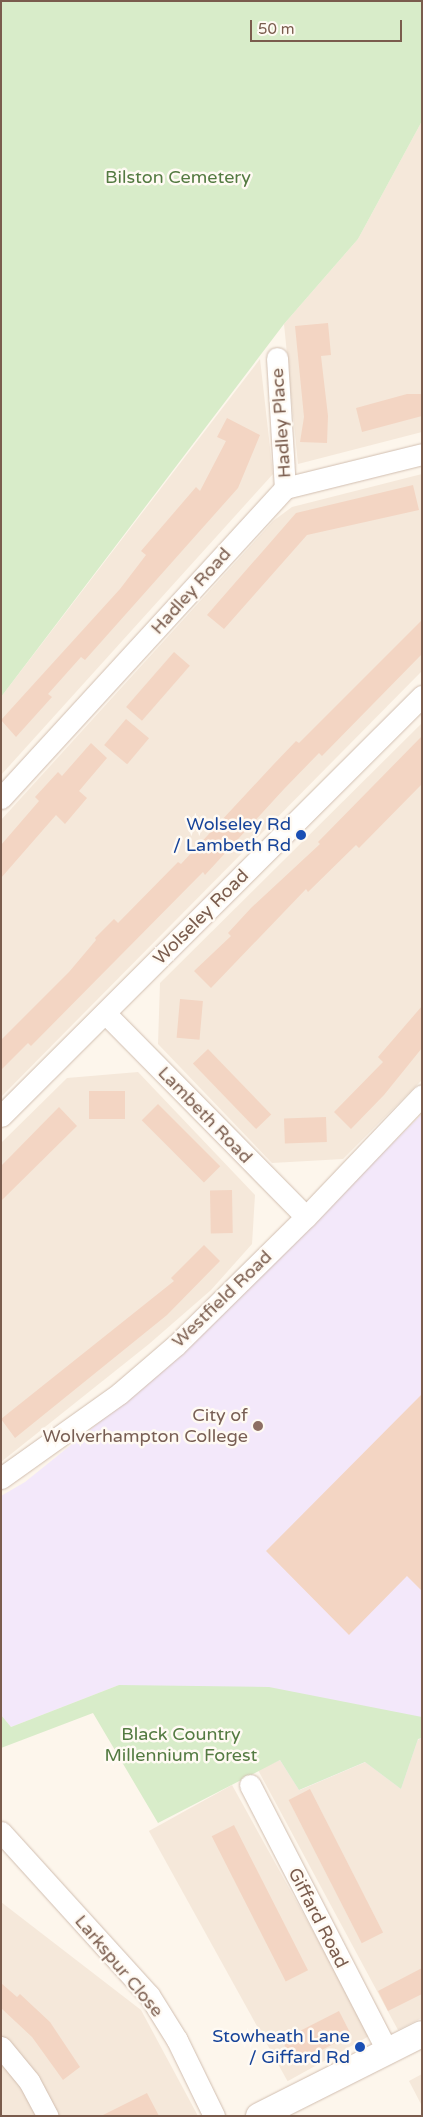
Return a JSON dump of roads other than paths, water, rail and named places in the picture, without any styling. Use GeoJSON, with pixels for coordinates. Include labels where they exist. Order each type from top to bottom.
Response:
{"type":"FeatureCollection","features":[{"type":"Feature","properties":{"kind":"street","name":"Hadley Place"},"geometry":{"type":"LineString","coordinates":[[277,358],[285,488]]}},
{"type":"Feature","properties":{"kind":"street"},"geometry":{"type":"LineString","coordinates":[[285,488],[422,454]]}},
{"type":"Feature","properties":{"kind":"street","name":"Hadley Road"},"geometry":{"type":"LineString","coordinates":[[1,798],[285,488]]}},
{"type":"Feature","properties":{"kind":"street","name":"Wolseley Road"},"geometry":{"type":"LineString","coordinates":[[1,1116],[422,696]]}},
{"type":"Feature","properties":{"kind":"street","name":"Lambeth Road"},"geometry":{"type":"LineString","coordinates":[[105,1013],[306,1217]]}},
{"type":"Feature","properties":{"kind":"street","name":"Westfield Road"},"geometry":{"type":"LineString","coordinates":[[1,1478],[120,1392],[176,1344],[306,1217],[422,1096]]}},
{"type":"Feature","properties":{"kind":"street","name":"Giffard Road"},"geometry":{"type":"LineString","coordinates":[[250,1785],[387,2051]]}},
{"type":"Feature","properties":{"kind":"street","name":"Larkspur Close"},"geometry":{"type":"LineString","coordinates":[[1,1832],[149,1996],[177,2040],[214,2116]]}},
{"type":"Feature","properties":{"kind":"street"},"geometry":{"type":"LineString","coordinates":[[259,2116],[422,2034]]}},
{"type":"Feature","properties":{"kind":"street"},"geometry":{"type":"LineString","coordinates":[[1,2047],[29,2081],[48,2116]]}},
{"type":"Feature","properties":{"kind":"place","name":"Wolseley Rd / Lambeth Rd"},"geometry":{"type":"Point","coordinates":[301,835]}},
{"type":"Feature","properties":{"kind":"place","name":"City of Wolverhampton College"},"geometry":{"type":"Point","coordinates":[258,1426]}},
{"type":"Feature","properties":{"kind":"place","name":"Stowheath Lane / Giffard Rd"},"geometry":{"type":"Point","coordinates":[360,2047]}},
{"type":"Feature","properties":{"kind":"park label","name":"Bilston Cemetery"},"geometry":{"type":"Point","coordinates":[178,177]}},
{"type":"Feature","properties":{"kind":"park label","name":"Black Country Millennium Forest"},"geometry":{"type":"Point","coordinates":[181,1745]}}]}
